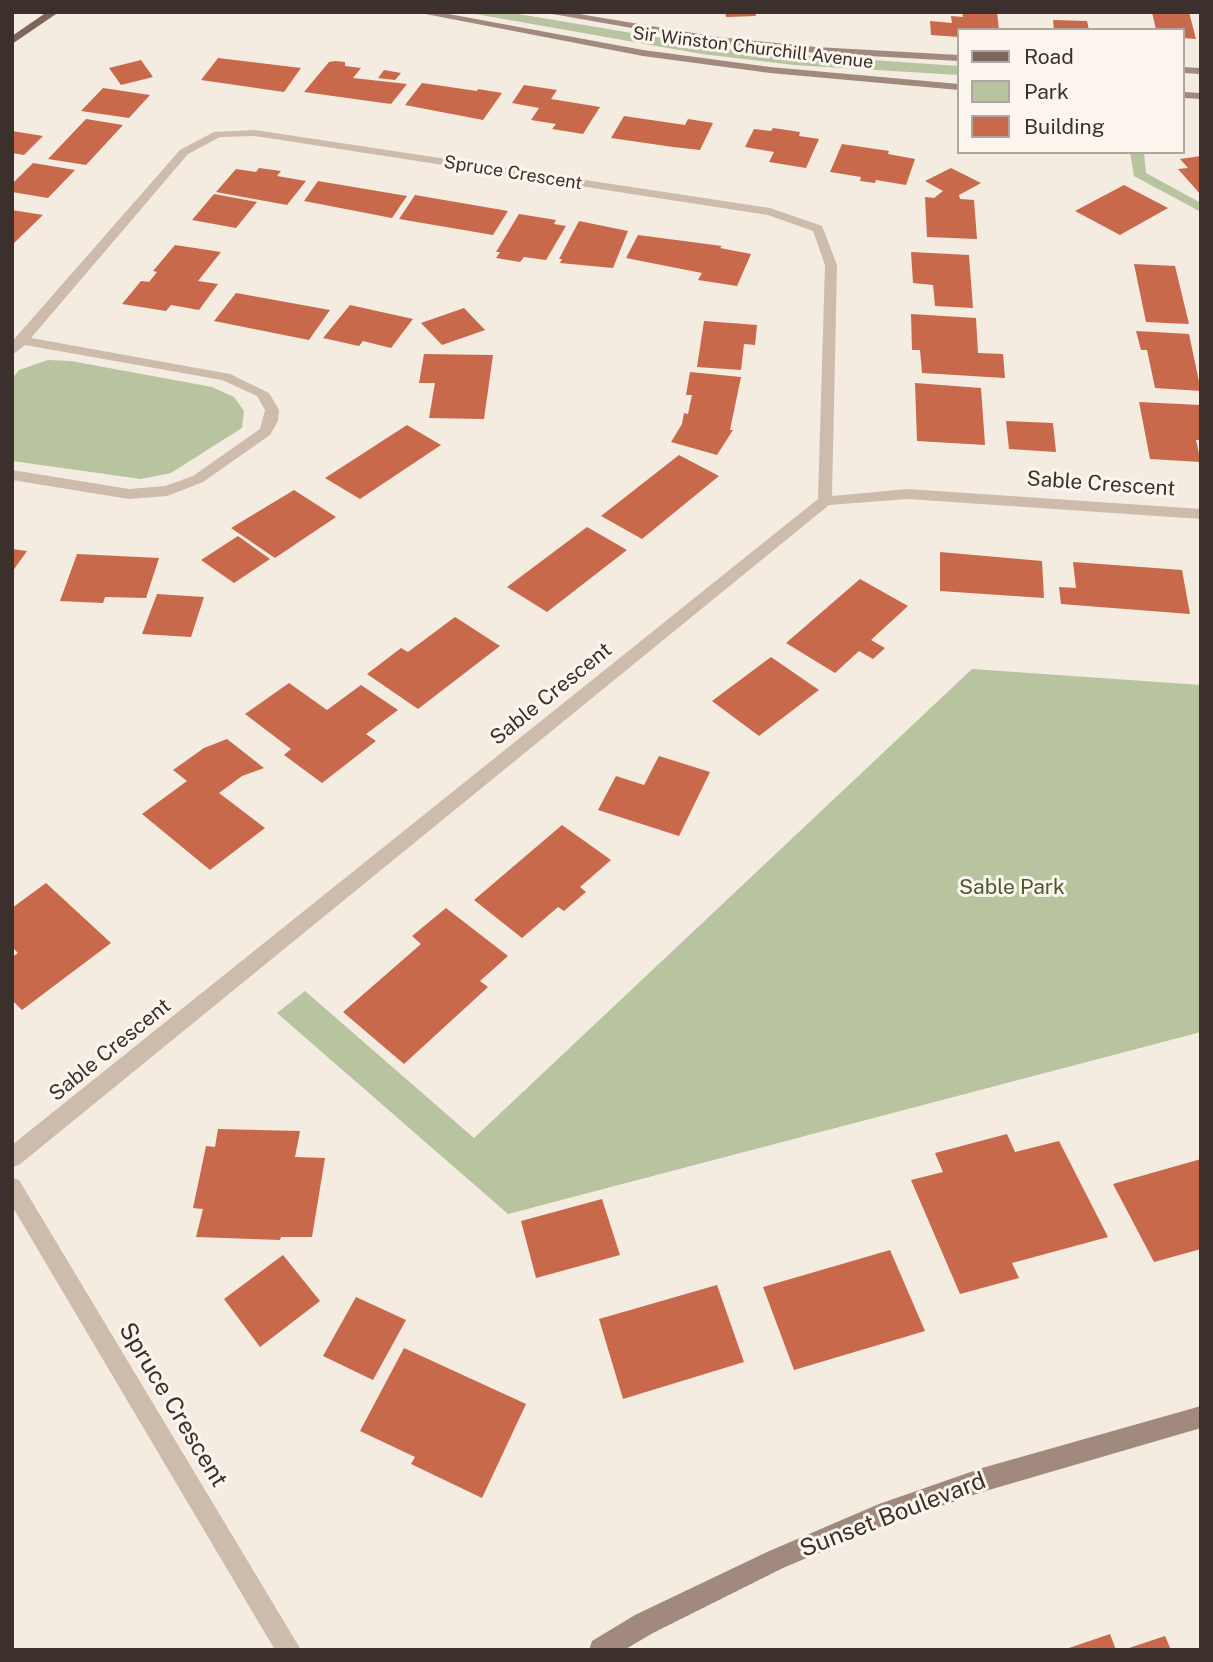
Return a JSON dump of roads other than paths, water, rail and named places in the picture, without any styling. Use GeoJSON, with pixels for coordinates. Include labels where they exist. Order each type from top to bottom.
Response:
{"type":"FeatureCollection","features":[{"type":"Feature","properties":{"kind":"main road"},"geometry":{"type":"LineString","coordinates":[[12,41],[54,12]]}},
{"type":"Feature","properties":{"kind":"main road","name":"Sir Winston Churchill Avenue"},"geometry":{"type":"LineString","coordinates":[[421,12],[655,55],[836,77],[958,87]]}},
{"type":"Feature","properties":{"kind":"main road","name":"Sir Winston Churchill Avenue"},"geometry":{"type":"LineString","coordinates":[[547,12],[717,40],[816,50],[958,58]]}},
{"type":"Feature","properties":{"kind":"main road","name":"Sunset Boulevard"},"geometry":{"type":"LineString","coordinates":[[601,1650],[644,1624],[775,1560],[879,1516],[982,1480],[1201,1417]]}},
{"type":"Feature","properties":{"kind":"street","name":"Spruce Crescent"},"geometry":{"type":"LineString","coordinates":[[17,346],[184,152],[218,134],[255,133],[770,212],[818,229],[831,265],[825,501]]}},
{"type":"Feature","properties":{"kind":"street","name":"Spruce Crescent"},"geometry":{"type":"LineString","coordinates":[[12,475],[129,494],[167,491],[198,479],[265,432],[271,421],[272,410],[262,393],[225,377],[17,346]]}},
{"type":"Feature","properties":{"kind":"street","name":"Sable Crescent"},"geometry":{"type":"LineString","coordinates":[[12,1158],[825,501],[908,494],[1201,514]]}},
{"type":"Feature","properties":{"kind":"street","name":"Spruce Crescent"},"geometry":{"type":"LineString","coordinates":[[12,1188],[289,1650]]}},
{"type":"Feature","properties":{"kind":"park label","name":"Sable Park"},"geometry":{"type":"Point","coordinates":[1012,888]}}]}
